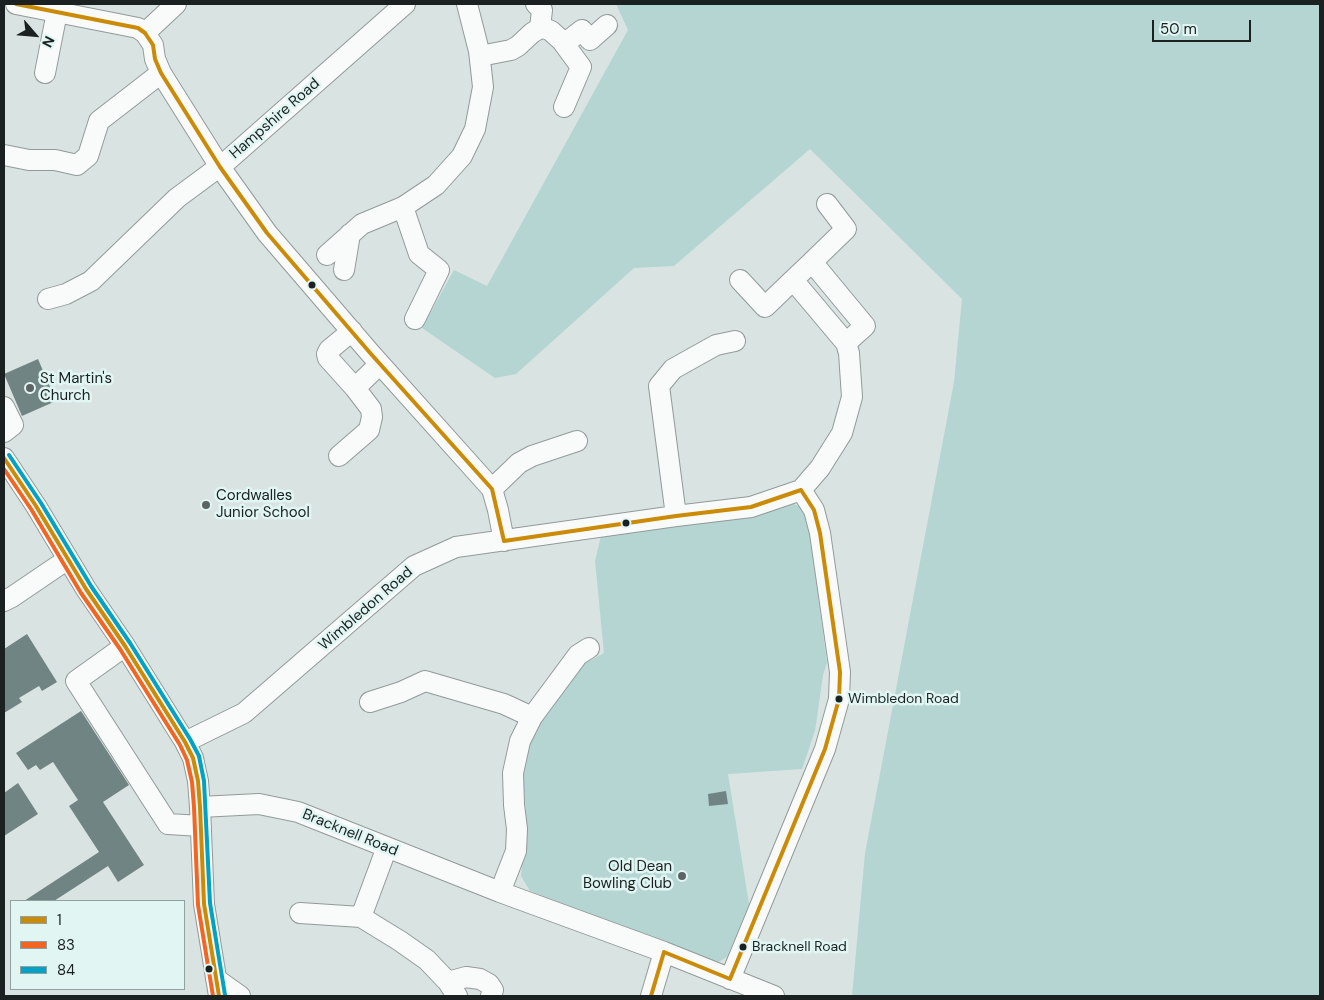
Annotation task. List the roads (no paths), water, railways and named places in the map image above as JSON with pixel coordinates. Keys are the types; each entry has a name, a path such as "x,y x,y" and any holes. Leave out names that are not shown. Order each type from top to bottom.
{"street":[{"path":"16,4 52,9 138,28 145,33 153,45 155,59 161,73 220,167 267,233 380,364 492,489 504,541"},
{"path":"145,33 176,4"},
{"name":"Hampshire Road","path":"48,299 66,294 91,281 177,198 220,167 405,4"},
{"path":"327,255 362,224 403,207 436,185 462,156 475,129 483,87 480,56 466,4"},
{"path":"532,4 542,10 540,28"},
{"path":"45,72 52,9"},
{"path":"565,46 582,30 590,40 607,25"},
{"path":"480,56 511,50 540,28 550,31 565,46 581,67 564,107"},
{"path":"4,155 29,160 55,160 77,165 88,156 100,121 161,73"},
{"path":"740,280 765,306 846,230 827,204"},
{"path":"403,207 419,254 439,270 415,318"},
{"path":"344,270 350,234"},
{"path":"812,262 865,326 846,343"},
{"path":"730,979 825,749 838,698 840,672 820,533 814,510 800,490 820,468 842,433 852,397 849,353 846,343 793,280"},
{"path":"339,456 369,430 372,417 371,409 355,388 333,365 327,354 329,350 352,330"},
{"path":"676,516 658,386 673,369 716,345 735,341"},
{"path":"355,388 380,364"},
{"path":"4,407 13,425 4,432"},
{"path":"492,489 519,463 532,456 577,441"},
{"path":"4,458 185,742 192,758 198,782 204,904 218,988 240,996"},
{"name":"Wimbledon Road","path":"185,742 244,714 414,566 456,547 751,507 800,490"},
{"path":"4,601 12,598 68,559"},
{"name":"Bracknell Road","path":"125,646 76,681 168,824 259,804 298,812 500,892 664,952 774,996"},
{"path":"500,892 516,850 517,829 513,773 520,740 532,717 578,655 589,648"},
{"path":"370,702 401,692 425,681 504,704 532,717"},
{"path":"361,917 387,847"},
{"path":"300,913 361,917 427,960 453,989 466,977 480,979 489,984 493,990 490,996"},
{"path":"651,996 664,952"}],"place":[{"name":"St Martin's Church","path":"30,388"},
{"name":"Cordwalles Junior School","path":"206,505"},
{"name":"Wimbledon Road","path":"839,699"},
{"name":"Old Dean Bowling Club","path":"682,876"},
{"name":"Bracknell Road","path":"743,947"}]}
